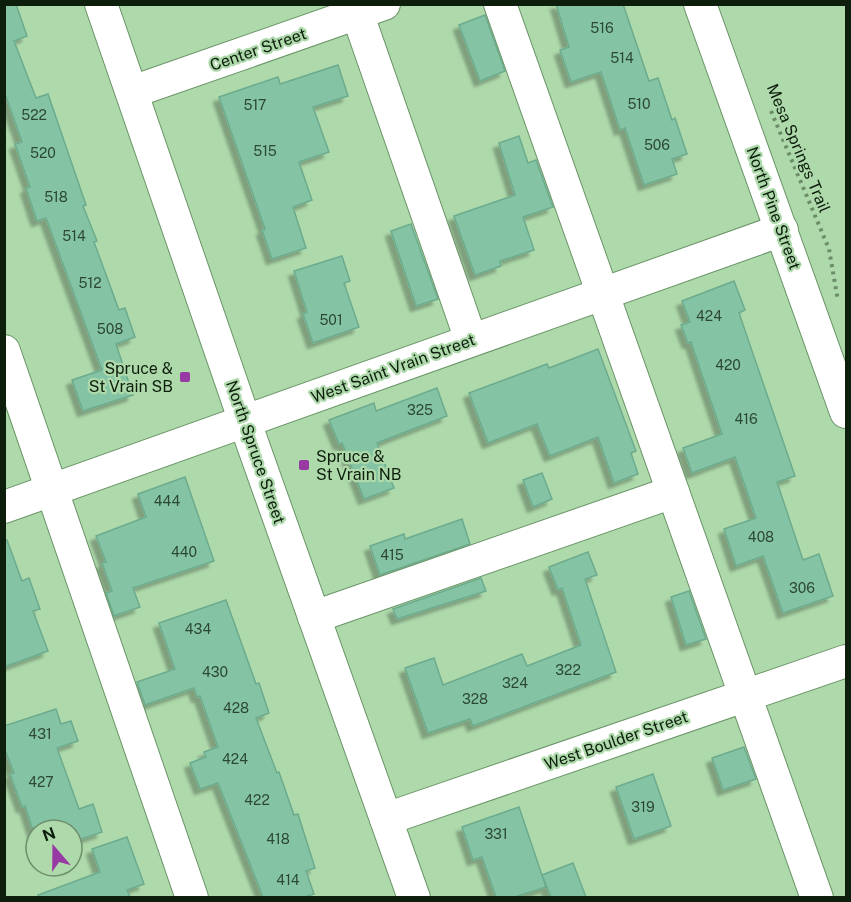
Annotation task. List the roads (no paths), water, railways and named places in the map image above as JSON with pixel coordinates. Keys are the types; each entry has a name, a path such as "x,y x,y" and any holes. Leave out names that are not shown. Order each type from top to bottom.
{"street":[{"name":"North Spruce Street","path":"101,4 244,421 414,897"},
{"path":"500,4 817,897"},
{"name":"North Pine Street","path":"700,4 846,412"},
{"name":"Center Street","path":"132,92 365,8"},
{"path":"365,8 471,340"},
{"name":"West Saint Vrain Street","path":"4,507 782,230"},
{"path":"4,351 192,897"},
{"path":"314,617 673,492"},
{"name":"West Boulder Street","path":"386,819 846,661"}],"place":[{"name":"Spruce & St Vrain SB","path":"185,377"},
{"name":"Spruce & St Vrain NB","path":"304,465"}]}
